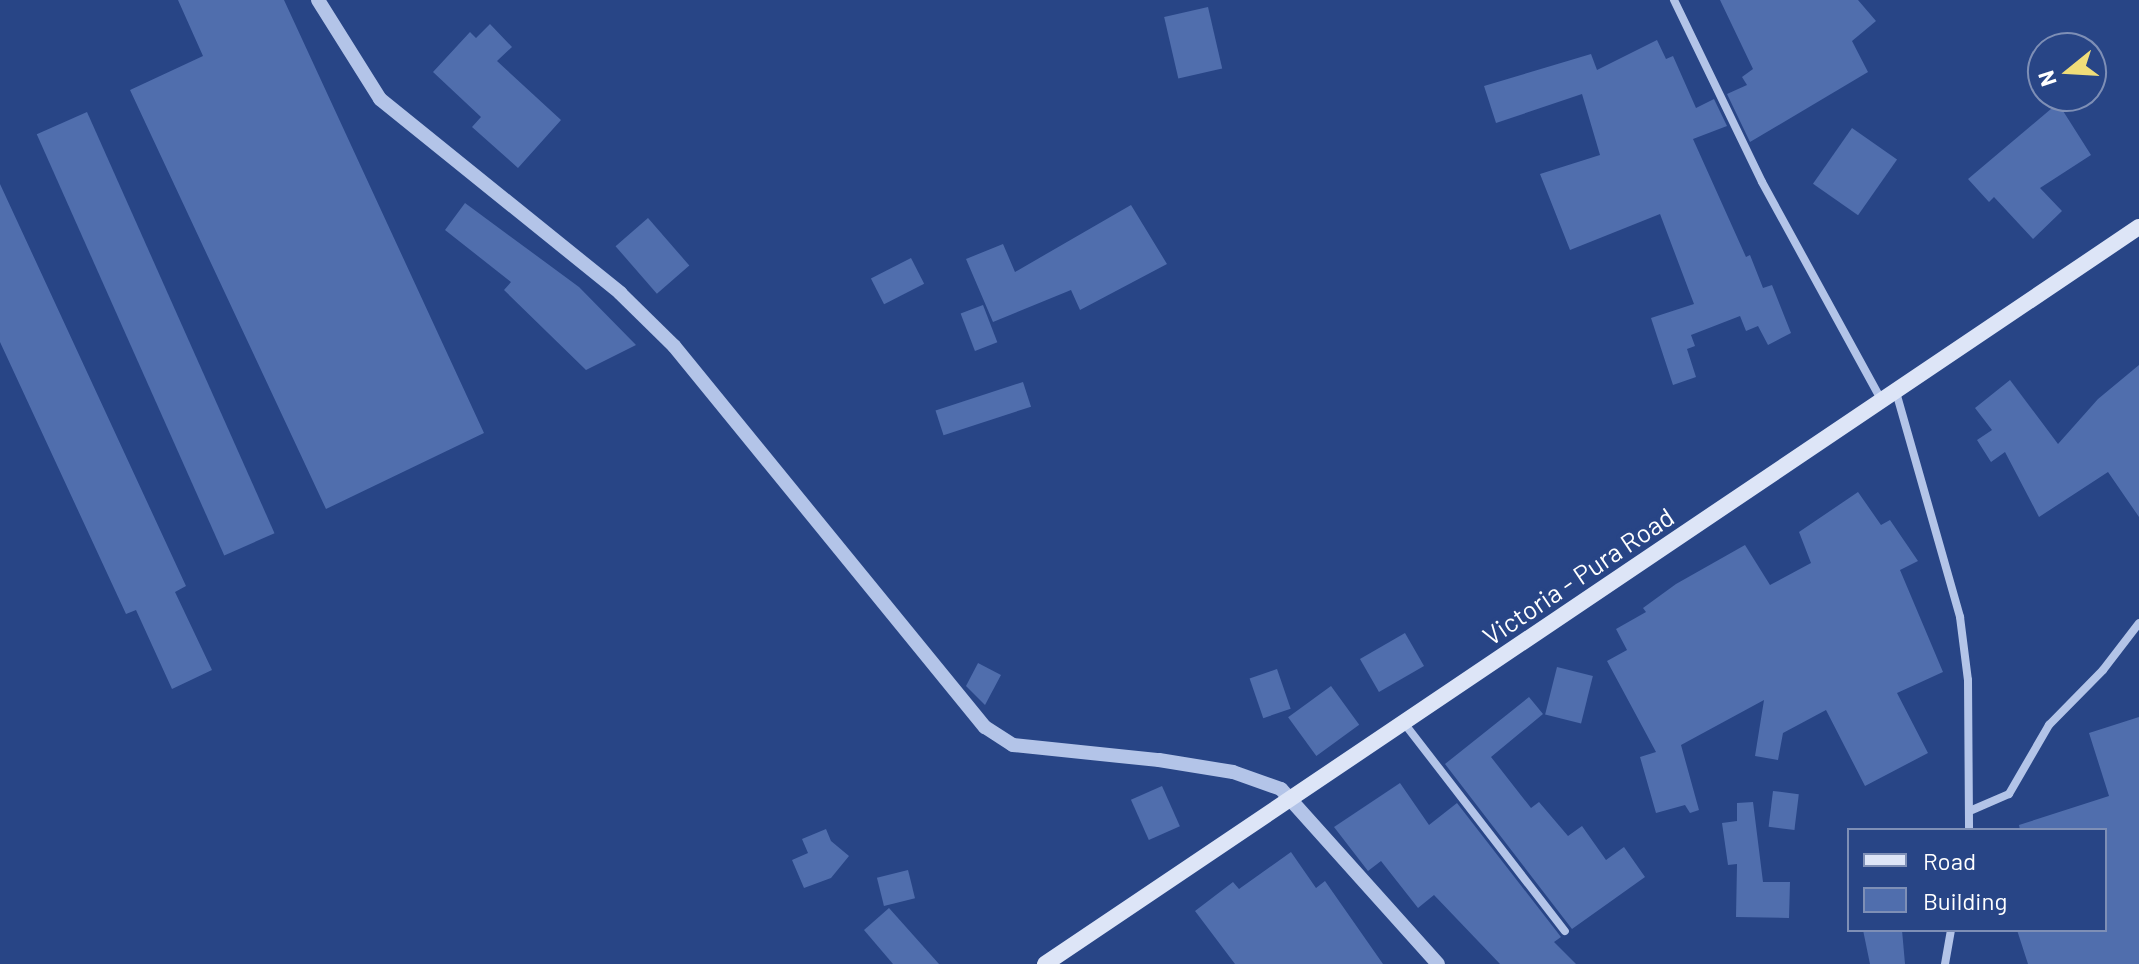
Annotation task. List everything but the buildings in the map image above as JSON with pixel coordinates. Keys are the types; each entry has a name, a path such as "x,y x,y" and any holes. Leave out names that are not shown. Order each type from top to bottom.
{"main road":[{"name":"Victoria - Pura Road","path":"1045,964 2139,227"}],"street":[{"path":"318,0 380,99 620,293 674,346 985,727 1013,745 1233,772 1263,781 1293,799 1438,964"},
{"path":"1674,0 1756,170 1889,397 1960,617 1968,680 1972,810 1969,828"},
{"path":"1972,810 2009,794 2049,725 2103,670 2139,623"},
{"path":"1404,723 1565,931"},
{"path":"1945,964 1951,932"}]}
